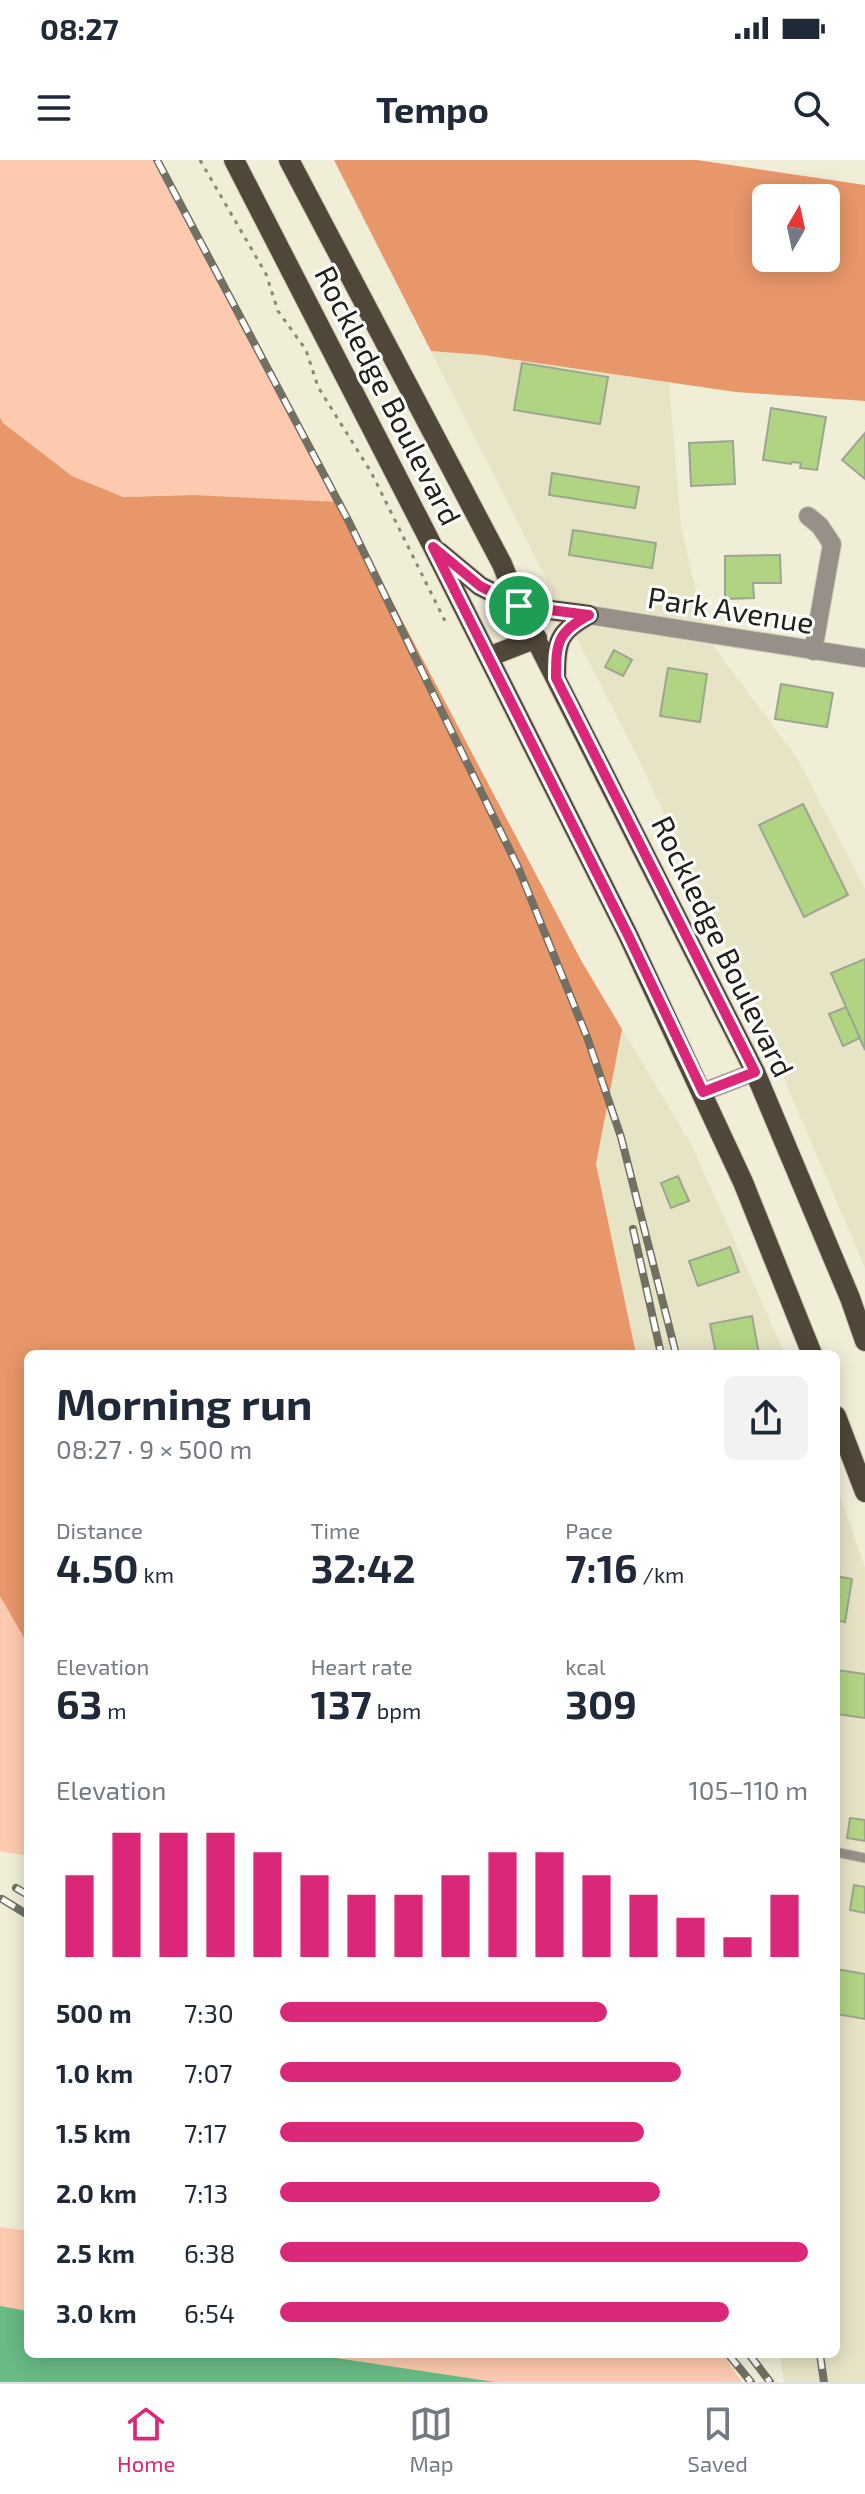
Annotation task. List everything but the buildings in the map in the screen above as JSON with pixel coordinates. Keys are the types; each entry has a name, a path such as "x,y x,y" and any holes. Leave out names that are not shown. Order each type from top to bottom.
{"main road":[{"name":"Rockledge Boulevard","path":"234,160 628,935 743,1182 810,1350"},
{"name":"Rockledge Boulevard","path":"289,160 502,564 519,606 755,1072 865,1341"},
{"path":"433,547 480,586 519,606 589,615"},
{"path":"556,678 556,655 562,635 589,615"},
{"path":"488,657 537,638"},
{"path":"840,1426 865,1492"}],"street":[{"path":"808,516 820,526 832,544 813,651"},
{"name":"Park Avenue","path":"589,615 865,658"},
{"path":"703,1092 755,1072"}],"lane":[{"path":"840,1853 865,1858"}],"path":[{"path":"200,160 260,263 278,311 306,350 318,387 371,472 446,623"}],"shaded area":[{"path":"0,160 156,160 340,502 194,495 123,497 72,476 3,423 0,417"},
{"path":"334,160 697,160 865,185 865,401 736,392 483,355 431,351"},
{"path":"431,351 483,355 669,382 681,526 703,622 600,606 594,601 588,604 557,600"},
{"path":"0,417 3,423 72,476 123,497 194,495 340,502 582,962 622,1029 596,1164 635,1350 24,1350 24,1638 0,1596"},
{"path":"590,626 712,645 797,758 865,889 865,1268 747,992 638,758 575,635"},
{"path":"622,1029 692,1146 783,1350 635,1350 596,1164"},
{"path":"840,1496 865,1568 865,2382 784,2382 781,2358 840,2358"},
{"path":"0,1596 24,1638 24,1855 0,1851"},
{"path":"0,2227 24,2230 24,2310 0,2306"},
{"path":"0,2306 24,2310 24,2358 336,2358 495,2382 0,2382"},
{"path":"336,2358 726,2358 742,2382 495,2382"}],"railway":[{"path":"157,160 348,520 518,867 587,1037 621,1137 675,1350"},
{"path":"633,1229 660,1350"},
{"path":"16,1888 24,1893"},
{"path":"2,1899 24,1913"},
{"path":"731,2358 751,2382"},
{"path":"752,2358 770,2382"},
{"path":"821,2358 824,2382"}],"route":[{"path":"433,547 480,586 519,606 589,615 567,628 562,635 556,655 556,678 755,1072 703,1092 628,935 433,547"}]}
